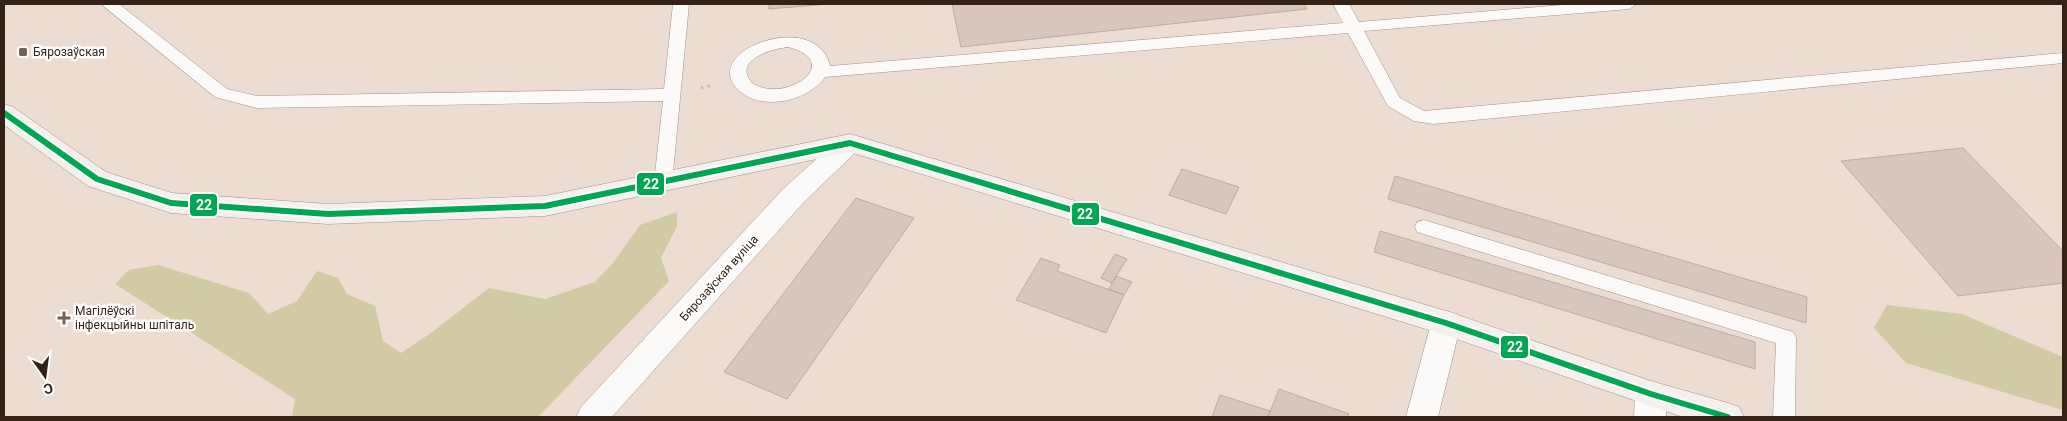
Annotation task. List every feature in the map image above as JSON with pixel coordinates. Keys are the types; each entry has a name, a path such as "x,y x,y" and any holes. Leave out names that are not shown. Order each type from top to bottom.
{"street":[{"path":"4,113 97,180 171,203 328,214 545,206 850,143 1446,323 1651,406 1728,417"},
{"name":"Бярозаўская вуліца","path":"592,417 793,196 850,143"},
{"path":"1422,417 1446,323"}],"lane":[{"path":"109,4 221,93 258,102 671,95"},
{"path":"663,183 682,4"},
{"path":"1340,4 1394,102 1420,117 1434,118 2063,58"},
{"path":"821,72 1629,4"},
{"path":"774,43 801,43 812,48 819,55 822,63 821,72 815,81 806,88 780,96 754,93 744,87 739,79 738,71 749,53 774,43"},
{"path":"1424,227 1786,338 1784,417"}],"path":[{"path":"671,95 739,79"}],"shaded area":[{"path":"677,212 677,226 661,258 669,281 538,417 292,417 295,399 115,284 129,270 158,265 249,293 268,314 297,301 317,271 338,278 347,294 375,306 383,341 401,353 431,333 489,288 545,299 595,282 613,263 640,225"},
{"path":"1887,305 1962,314 2063,357 2063,410 1906,363 1874,328"}],"building":[{"path":"769,4 828,4 769,9"},
{"path":"952,4 1304,4 1307,9 961,47"},
{"path":"1963,148 2063,251 2063,283 1958,296 1841,161"},
{"path":"1182,169 1239,187 1226,214 1169,195"},
{"path":"1395,176 1807,297 1806,323 1388,199"},
{"path":"856,198 914,218 787,399 724,372"},
{"path":"1380,231 1755,342 1755,369 1374,252"},
{"path":"1115,254 1127,259 1112,283 1101,278"},
{"path":"1041,258 1060,265 1057,271 1124,295 1106,333 1016,300"},
{"path":"1116,276 1132,282 1124,295 1109,289"},
{"path":"1279,389 1349,414 1348,417 1268,417"},
{"path":"1220,395 1270,411 1268,417 1212,417"}],"transit line":[{"name":"22","path":"4,113 97,179 171,203 328,214 545,206 850,143 1446,323 1651,394 1728,417"}],"place":[{"name":"Бярозаўская","path":"23,52"},
{"name":"Магілёўскі інфекцыйны шпіталь","path":"64,318"}]}
